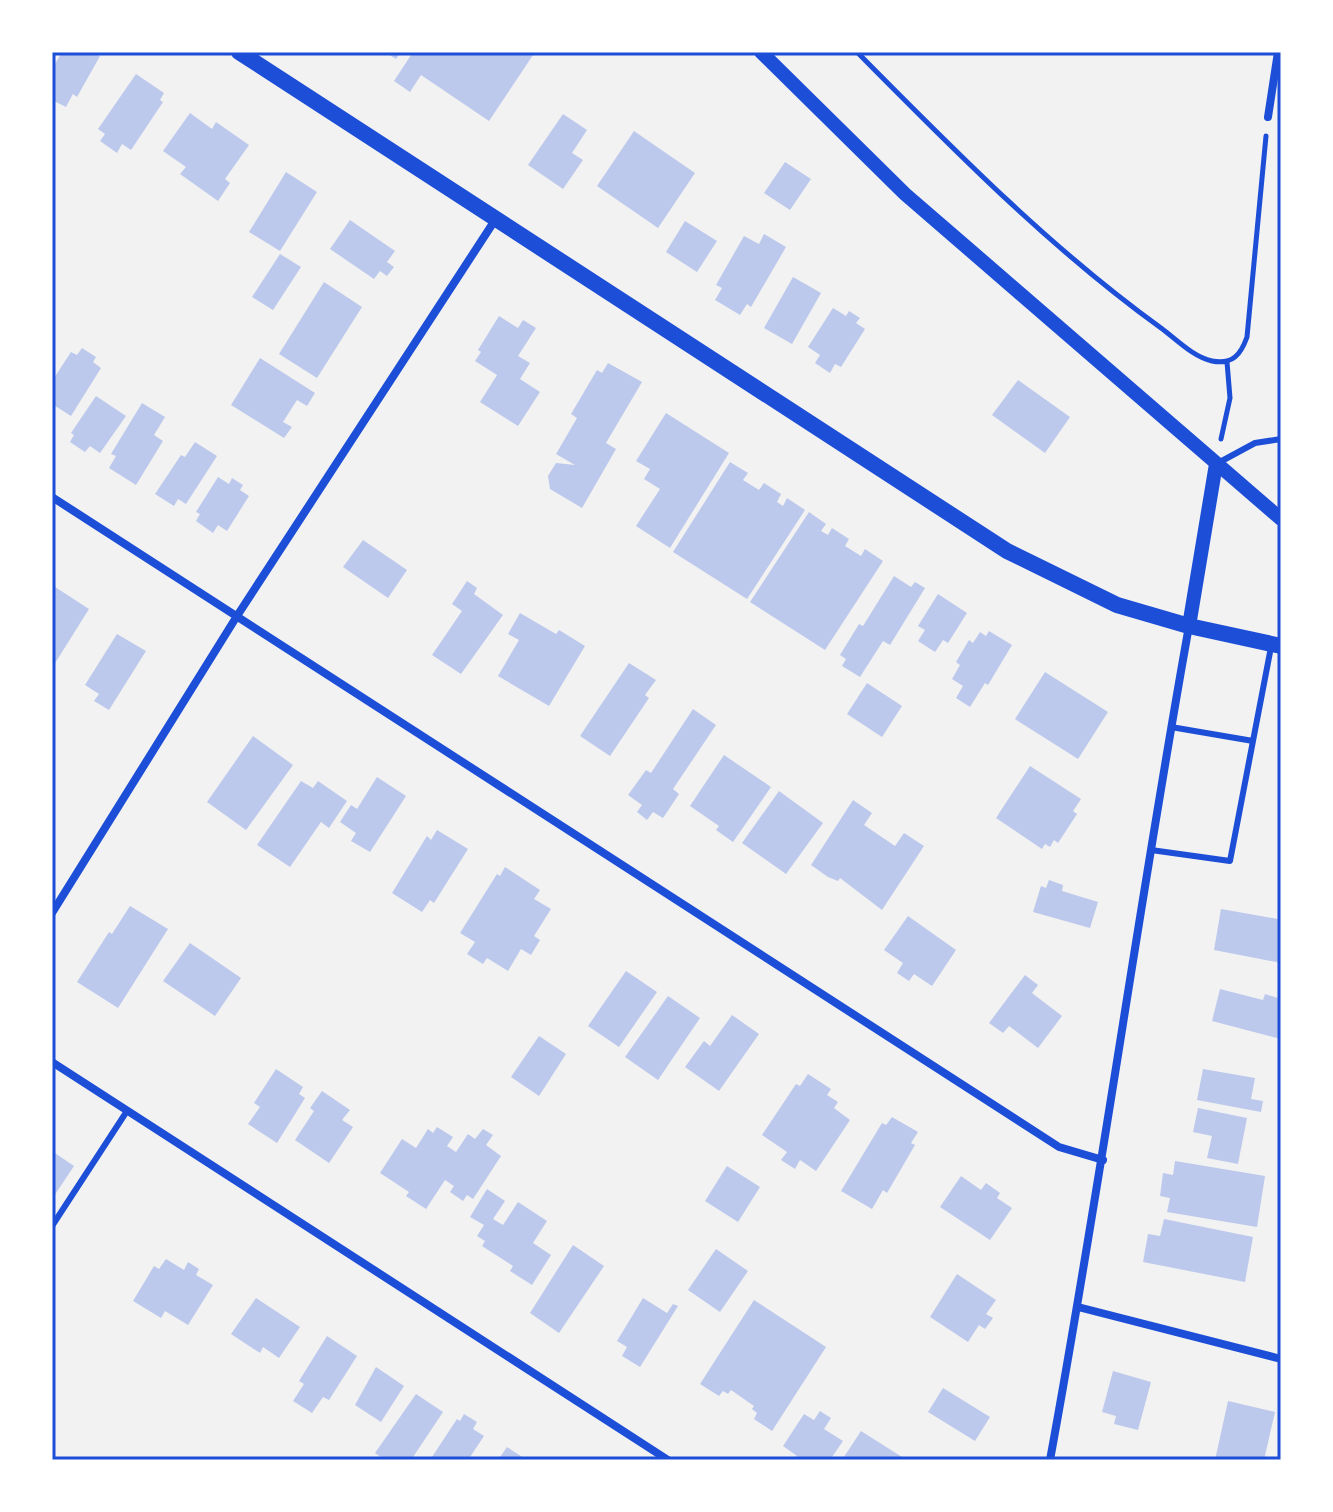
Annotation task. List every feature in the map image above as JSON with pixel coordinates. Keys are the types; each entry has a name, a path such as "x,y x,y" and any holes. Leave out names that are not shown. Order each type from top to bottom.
{"main road":[{"path":"239,52 1007,551 1117,605 1189,626 1276,645"}],"street":[{"path":"761,52 905,194 1281,519"},
{"path":"1268,117 1278,52"},
{"path":"52,913 237,616 497,217"},
{"path":"1050,1460 1103,1160 1216,464"},
{"path":"52,497 1059,1147 1103,1160"},
{"path":"52,1062 668,1460"},
{"path":"1078,1307 1281,1359"}],"lane":[{"path":"1216,464 1255,443 1281,439"},
{"path":"1151,850 1230,861 1253,741 1276,645"},
{"path":"1171,727 1253,741"},
{"path":"52,1226 127,1111"}],"path":[{"path":"857,52 1007,200 1081,264 1140,313 1202,358 1227,362 1241,354 1247,337 1268,117"},
{"path":"1216,464 1230,398 1227,362"}],"building":[{"path":"62,52 93,52 100,56 77,97 73,94 66,107 52,100 52,69"},
{"path":"385,52 401,52 396,59"},
{"path":"413,52 535,52 489,121 421,75 410,92 394,81"},
{"path":"136,74 164,93 160,100 163,102 131,150 122,144 117,153 100,141 105,134 98,129"},
{"path":"190,113 212,129 216,122 249,145 225,179 230,183 218,201 180,174 186,167 163,151"},
{"path":"563,114 587,130 572,153 583,160 563,189 528,165"},
{"path":"634,131 695,173 658,228 597,186"},
{"path":"785,162 811,179 790,210 764,193"},
{"path":"286,172 317,192 280,251 249,232"},
{"path":"350,220 395,251 387,262 394,267 387,276 380,271 374,279 330,249"},
{"path":"685,221 717,241 697,272 666,252"},
{"path":"764,234 786,247 751,307 747,304 740,315 715,300 722,288 716,285 744,236 759,244"},
{"path":"280,254 301,267 273,310 252,297"},
{"path":"793,277 821,293 792,344 764,328"},
{"path":"324,282 362,307 317,378 279,354"},
{"path":"833,308 846,316 849,311 860,318 856,323 865,329 841,367 835,364 830,373 815,363 820,355 808,347"},
{"path":"499,316 518,328 523,320 536,328 518,356 530,363 520,379 540,392 518,426 480,402 497,375 475,361 481,352 478,350"},
{"path":"82,348 96,357 93,362 101,368 71,416 52,404 52,381 71,352 77,355"},
{"path":"260,358 315,393 307,406 297,400 283,422 292,427 284,438 231,405"},
{"path":"608,363 642,382 606,443 616,449 582,508 550,489 548,476 556,463 575,465 556,454 577,418 571,414 597,370 602,373"},
{"path":"1018,380 1070,417 1045,453 992,415"},
{"path":"96,396 126,416 100,453 90,446 85,452 70,442 74,435 71,433"},
{"path":"142,403 165,417 154,435 163,441 136,485 109,468 116,456 111,454"},
{"path":"666,413 729,453 670,548 636,526 660,489 644,479 650,469 636,461"},
{"path":"195,442 217,456 186,504 178,499 174,506 155,494 181,455 185,457"},
{"path":"730,462 748,473 743,480 759,490 764,483 781,494 777,502 783,506 787,498 805,510 747,599 673,552"},
{"path":"218,477 229,484 232,478 243,485 240,490 249,496 227,531 218,525 213,533 196,521 200,514 196,512"},
{"path":"809,512 826,524 821,531 828,535 832,528 849,539 845,546 861,556 865,549 883,561 825,650 750,602"},
{"path":"363,540 407,570 388,598 343,567"},
{"path":"894,576 911,587 915,582 925,588 890,645 883,641 860,677 842,666 846,659 840,655 859,624 863,626"},
{"path":"467,581 477,588 474,594 503,615 461,674 432,655 462,611 452,604"},
{"path":"52,585 89,609 52,668"},
{"path":"938,594 967,613 948,643 943,640 935,652 918,641 925,630 918,626"},
{"path":"520,613 556,634 559,630 585,646 549,706 498,676 519,640 508,634"},
{"path":"989,631 1012,645 988,685 985,683 970,707 956,698 963,686 952,679 960,665 956,662 969,640 973,643 980,632 986,636"},
{"path":"117,634 146,651 109,710 94,701 99,694 85,685"},
{"path":"629,663 656,680 645,695 649,698 610,756 580,736"},
{"path":"1045,672 1108,712 1078,759 1015,719"},
{"path":"867,683 902,706 882,737 847,714"},
{"path":"693,709 716,725 673,789 679,794 663,818 653,812 647,820 637,812 642,805 628,795 646,770 651,773"},
{"path":"253,736 293,765 246,830 207,802"},
{"path":"724,755 771,787 733,842 716,830 719,826 690,806"},
{"path":"1030,766 1081,799 1073,811 1077,814 1058,843 1054,840 1050,847 1045,844 1042,849 996,818"},
{"path":"377,777 406,796 370,852 351,841 356,833 340,822 351,805 357,809"},
{"path":"301,781 313,788 318,781 347,801 329,828 321,822 290,867 257,845"},
{"path":"779,791 823,823 786,874 742,843"},
{"path":"853,800 872,813 864,825 895,846 904,833 924,846 882,910 840,878 838,881 828,877 811,865"},
{"path":"437,830 468,849 434,903 430,900 422,912 392,893 427,836 431,840"},
{"path":"505,867 540,890 534,899 551,909 534,936 540,940 531,955 521,949 508,971 487,958 483,964 467,954 475,942 460,933 497,874 500,876"},
{"path":"1049,880 1063,885 1062,891 1098,902 1090,928 1033,912 1041,886 1046,888"},
{"path":"130,906 168,929 118,1008 77,982"},
{"path":"1221,909 1278,919 1281,910 1281,963 1214,950"},
{"path":"908,916 956,950 932,986 914,974 909,981 897,973 903,963 884,950"},
{"path":"190,943 241,978 215,1016 163,981"},
{"path":"626,971 657,992 619,1047 588,1026"},
{"path":"1025,975 1038,985 1032,993 1062,1016 1038,1048 1009,1026 1003,1033 989,1023"},
{"path":"1220,989 1263,1000 1265,994 1281,999 1281,1039 1212,1021"},
{"path":"668,996 700,1018 658,1080 625,1057"},
{"path":"732,1015 759,1034 719,1091 685,1067 704,1041 710,1046"},
{"path":"539,1036 566,1054 539,1096 511,1077"},
{"path":"276,1069 303,1087 299,1094 305,1098 277,1143 248,1124 260,1107 254,1103"},
{"path":"1203,1069 1255,1078 1251,1099 1263,1101 1261,1112 1197,1100"},
{"path":"808,1074 831,1089 827,1095 838,1102 834,1108 850,1120 816,1171 800,1160 795,1169 781,1160 787,1152 762,1135 796,1084 800,1086"},
{"path":"322,1091 350,1110 342,1120 353,1127 329,1163 295,1140 314,1111 310,1108"},
{"path":"1198,1108 1247,1118 1238,1164 1207,1158 1212,1136 1193,1132"},
{"path":"892,1117 918,1132 911,1143 915,1145 887,1193 883,1190 872,1209 841,1191 882,1123 886,1125"},
{"path":"437,1127 453,1137 447,1146 456,1152 468,1134 475,1139 483,1129 493,1135 486,1145 501,1156 473,1199 467,1195 463,1201 450,1192 454,1186 445,1180 426,1209 406,1196 409,1192 380,1173 402,1139 416,1148 428,1129 433,1133"},
{"path":"52,1151 74,1166 52,1199"},
{"path":"1175,1161 1265,1176 1257,1227 1167,1212 1170,1198 1160,1196 1163,1173 1173,1175"},
{"path":"727,1166 760,1187 738,1222 705,1201"},
{"path":"961,1176 981,1190 986,1183 1000,1193 997,1198 1012,1208 990,1240 940,1207"},
{"path":"487,1189 505,1201 493,1219 503,1225 518,1202 547,1221 533,1243 551,1255 532,1285 510,1271 513,1266 482,1246 485,1241 477,1236 484,1225 470,1217"},
{"path":"1164,1219 1253,1237 1245,1282 1143,1262 1148,1234 1160,1236"},
{"path":"573,1245 604,1266 559,1333 530,1313"},
{"path":"716,1249 748,1271 720,1312 688,1290"},
{"path":"166,1259 184,1270 188,1262 199,1269 196,1275 213,1285 188,1325 165,1311 161,1318 133,1301 154,1266 159,1269"},
{"path":"957,1274 996,1300 986,1314 993,1318 985,1329 979,1325 968,1342 930,1317"},
{"path":"256,1298 300,1327 279,1358 263,1347 260,1353 231,1334"},
{"path":"643,1298 667,1313 673,1304 678,1306 640,1367 622,1356 627,1347 617,1341"},
{"path":"754,1300 826,1347 772,1431 754,1419 757,1413 752,1409 754,1406 731,1390 728,1394 723,1391 719,1396 700,1384"},
{"path":"327,1336 357,1356 329,1400 323,1397 312,1413 293,1401 304,1384 299,1381"},
{"path":"376,1367 404,1386 381,1422 355,1405"},
{"path":"1113,1371 1151,1382 1138,1430 1114,1424 1116,1416 1102,1412"},
{"path":"943,1388 990,1417 975,1441 928,1412"},
{"path":"416,1394 443,1412 411,1460 385,1460 375,1453"},
{"path":"1228,1401 1275,1412 1264,1460 1215,1460"},
{"path":"820,1411 831,1418 824,1429 843,1441 830,1460 794,1460 797,1456 783,1446 804,1414 814,1420"},
{"path":"464,1414 477,1422 473,1429 484,1436 468,1460 430,1460 457,1419 460,1421"},
{"path":"861,1431 902,1457 900,1460 842,1460"},
{"path":"507,1447 527,1460 498,1460"}]}
